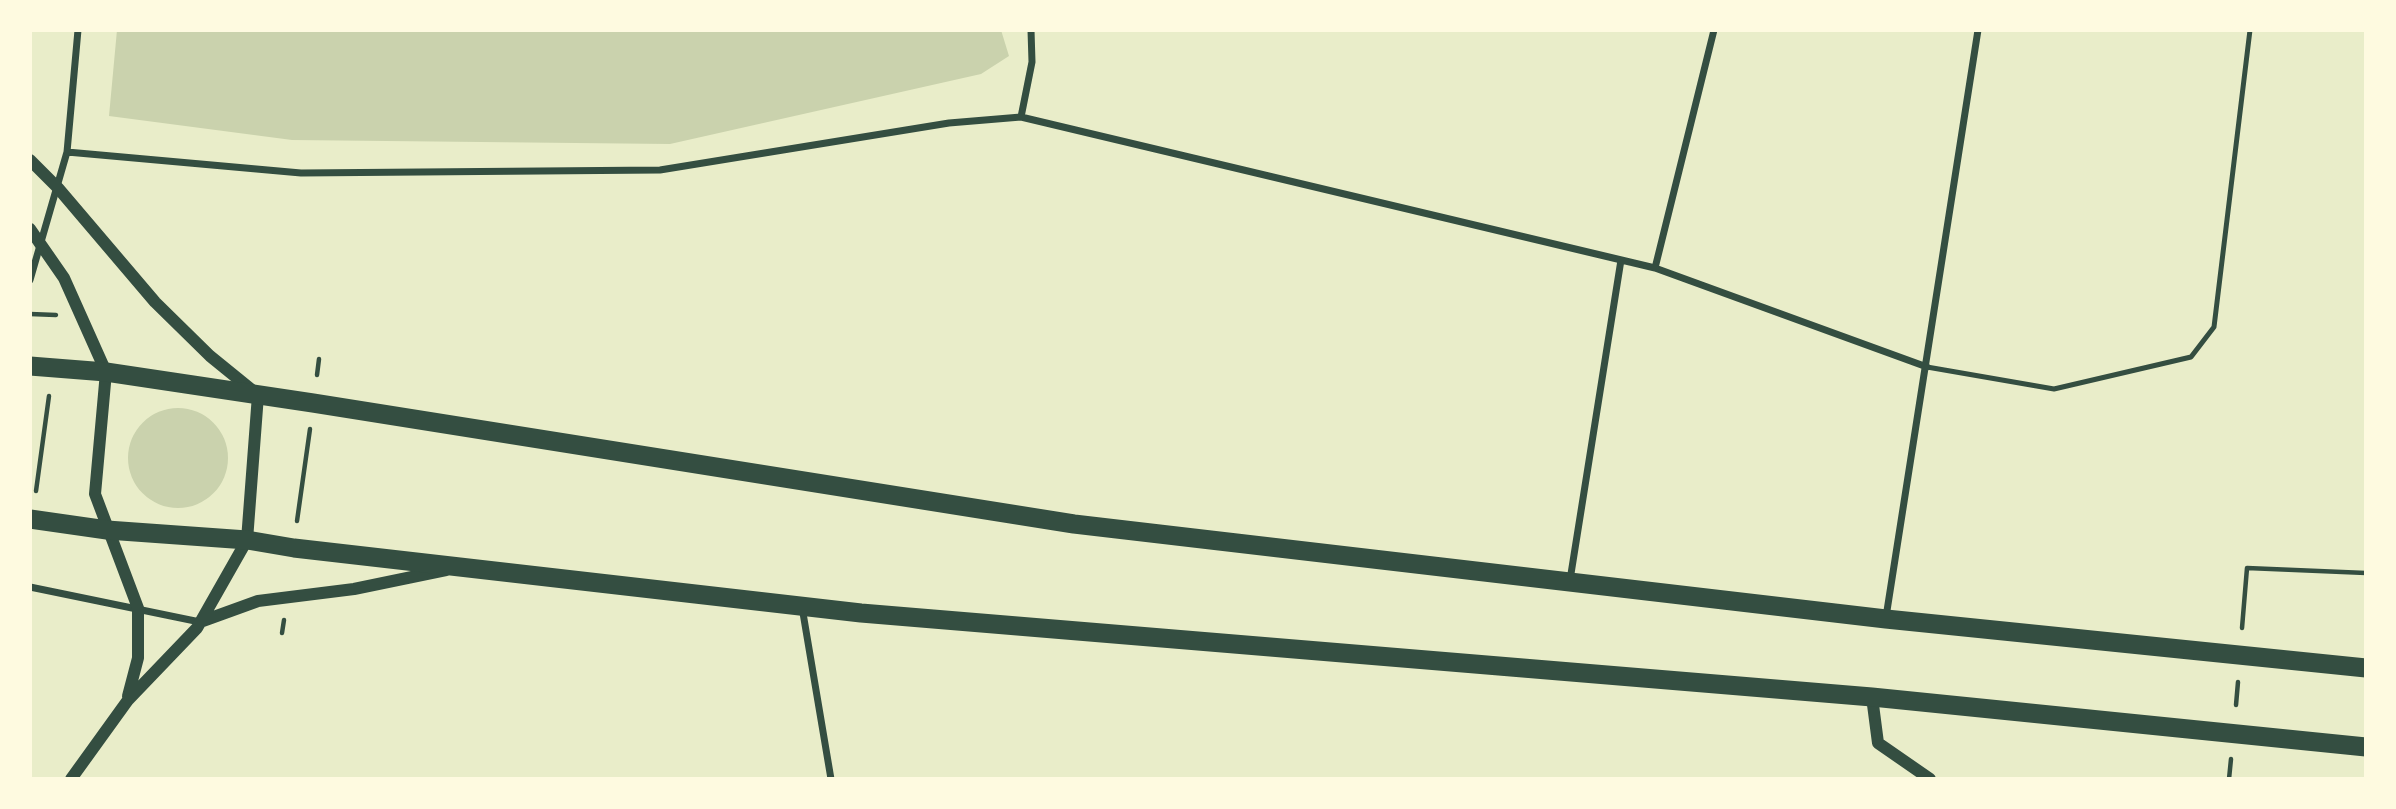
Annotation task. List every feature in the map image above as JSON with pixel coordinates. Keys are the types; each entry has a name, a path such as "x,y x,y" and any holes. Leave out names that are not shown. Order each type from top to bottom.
{"highway":[{"path":"30,366 106,372 313,403 1074,524 1569,584 2366,668"},
{"path":"31,519 107,530 247,540 294,548 802,606 1872,697 2366,747"}],"street":[{"path":"30,280 68,152 78,30"},
{"path":"1021,117 1032,62 1031,30"},
{"path":"1655,268 1714,30"},
{"path":"1886,619 1978,30"},
{"path":"68,152 301,173 660,170 949,123 1021,117 1655,268 1927,367"},
{"path":"30,160 58,188 155,302 210,356 258,395 247,540 200,622 128,699 71,779"},
{"path":"30,229 64,278 106,372 95,494 138,608 138,657 128,699"},
{"path":"1569,584 1621,260"},
{"path":"30,587 200,622 258,601 354,589 462,567"},
{"path":"802,606 831,779"},
{"path":"1872,697 1878,743 1930,779"}],"lane":[{"path":"1927,367 2054,389 2191,358 2214,327 2249,30"}],"path":[{"path":"30,314 61,316"},
{"path":"294,548 319,359"},
{"path":"31,519 53,368"},
{"path":"2248,568 2366,573"},
{"path":"282,633 287,597"}],"green space":[{"path":"117,30 1001,30 1009,56 981,74 670,144 292,140 109,116"},
{"path":"178,408 197,411 214,422 225,439 228,458 225,477 214,494 197,505 178,508 159,505 142,494 131,477 128,458 131,439 142,422 159,411"}]}
